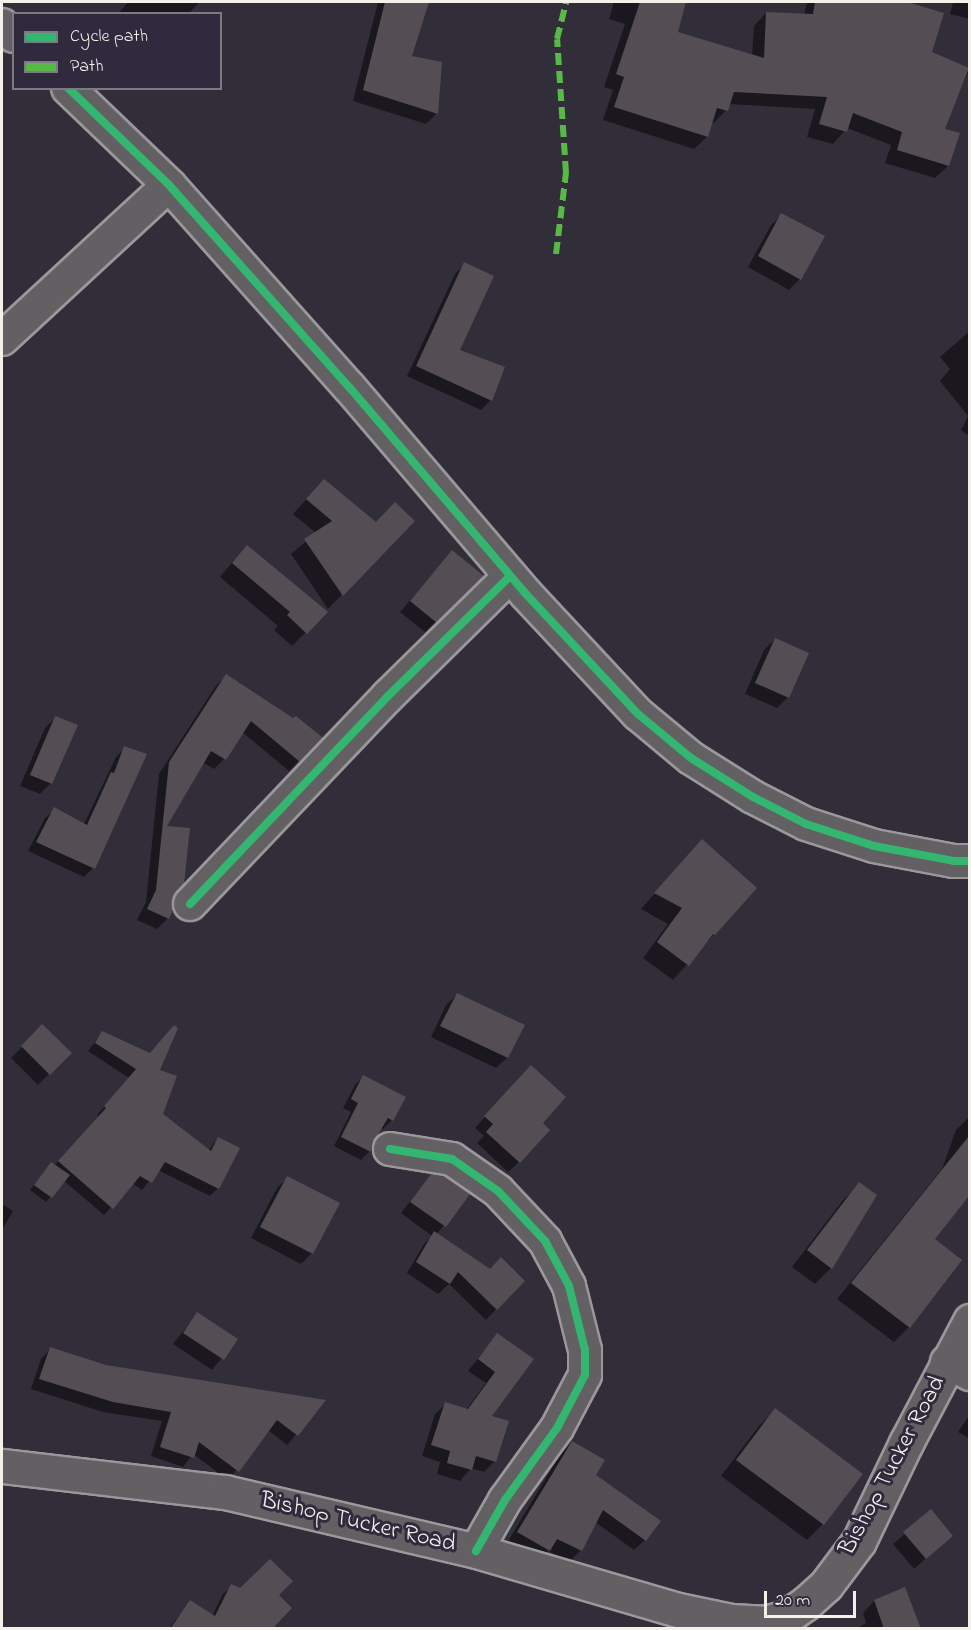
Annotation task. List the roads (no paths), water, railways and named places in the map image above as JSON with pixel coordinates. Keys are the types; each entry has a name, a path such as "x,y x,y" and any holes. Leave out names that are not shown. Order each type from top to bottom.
{"main road":[{"name":"Bishop Tucker Road","path":"2,1466 225,1492 476,1551 678,1610 763,1626 786,1617 806,1603 825,1585 859,1541 958,1368 969,1321"}],"street":[{"path":"70,90 169,185 350,388 510,576 638,714 700,764 753,797 807,824 874,846 954,861 969,861"},
{"path":"2,339 169,185"},
{"path":"190,904 380,704 510,576"},
{"path":"390,1149 452,1159 498,1191 544,1241 569,1286 585,1350 585,1375 581,1384 557,1428 505,1500 476,1551"}]}
